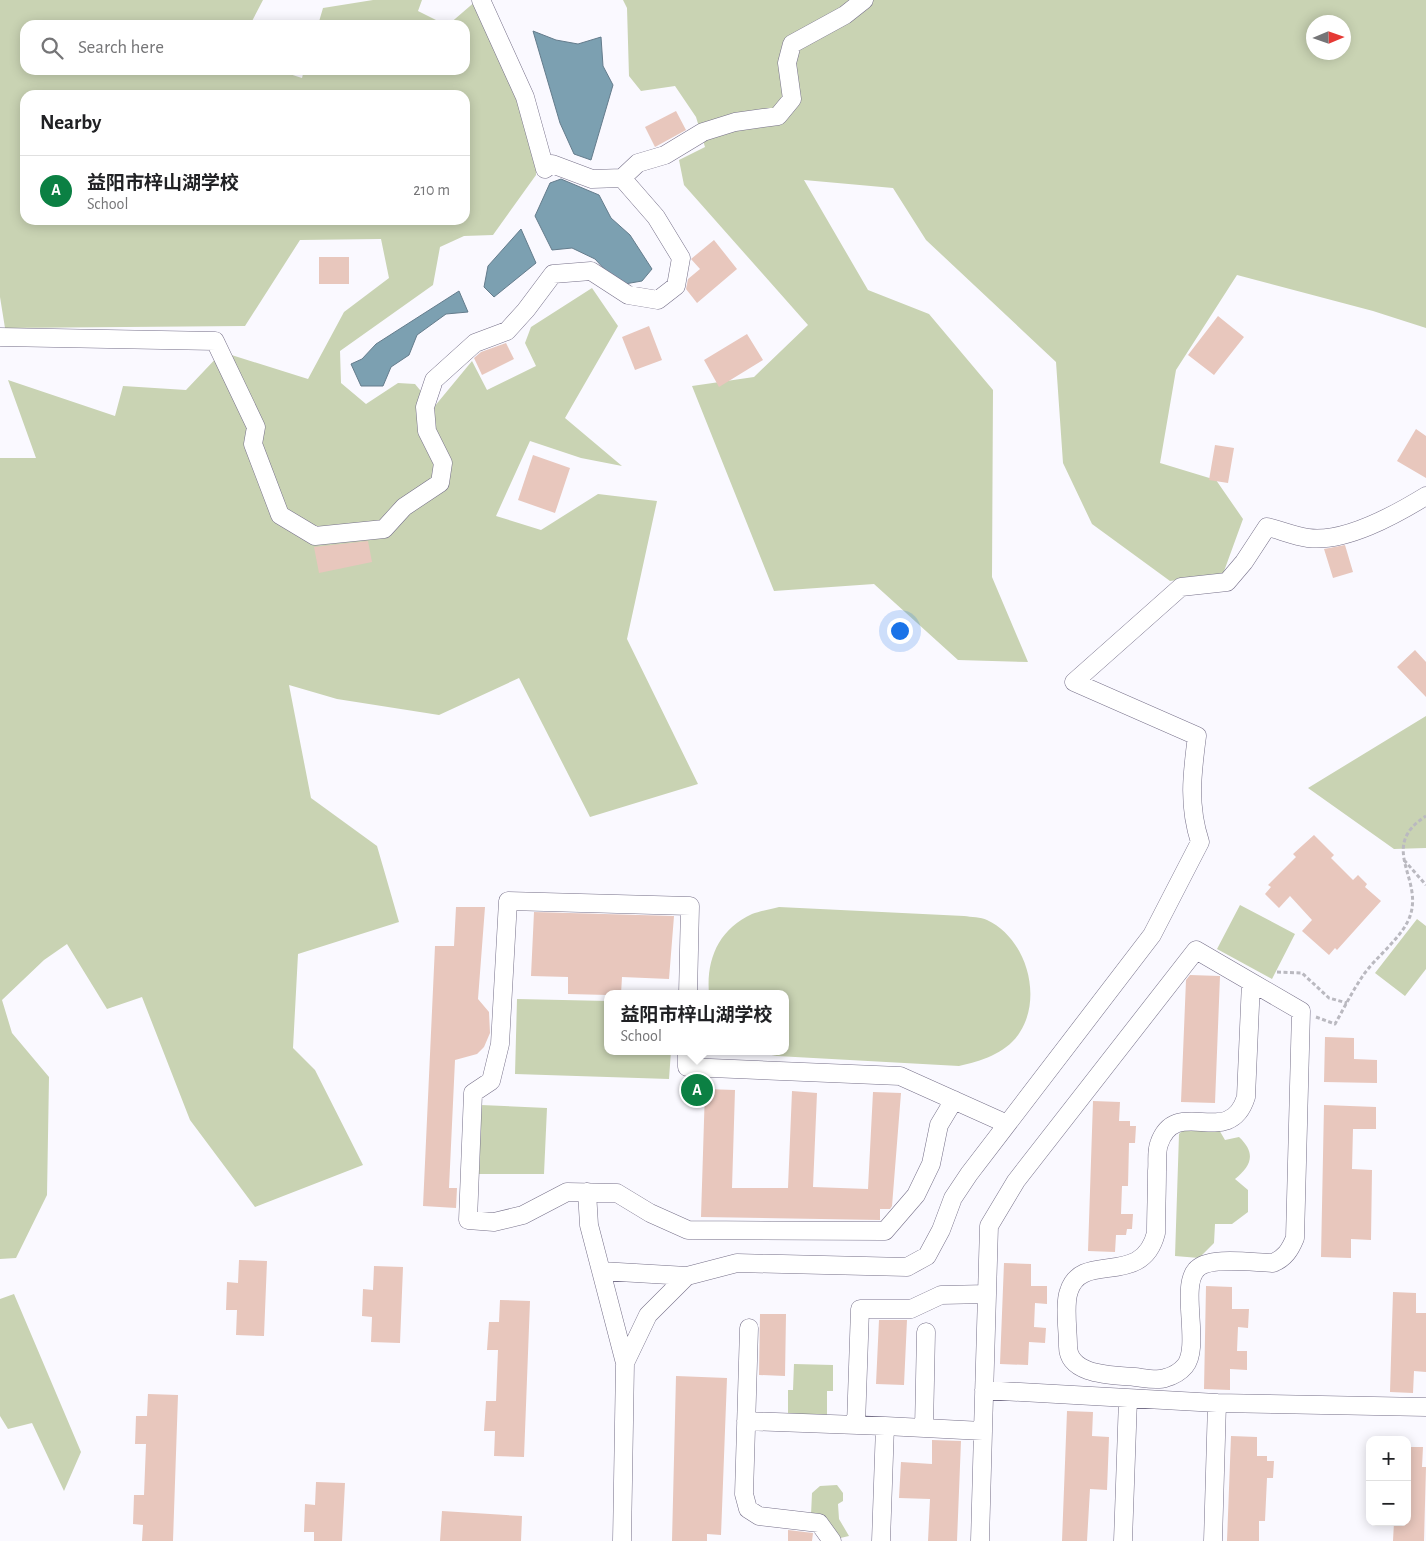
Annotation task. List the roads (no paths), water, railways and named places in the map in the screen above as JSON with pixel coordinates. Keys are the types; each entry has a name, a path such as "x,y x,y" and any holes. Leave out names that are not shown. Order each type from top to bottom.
{"street":[{"path":"481,0 525,97 545,169 552,164 592,179 622,178 638,163 665,154 703,132 735,122 778,116 792,99 787,63 792,44 845,16 864,0"},
{"path":"0,337 215,341 256,427 253,444 280,515 315,536 384,529 404,507 440,482 443,463 427,431 425,407 434,380 475,343 507,330 526,310 552,274 592,271 628,295 658,300 676,286 681,258 656,217 622,178"},
{"path":"601,1272 687,1276 737,1263 907,1267 927,1256 941,1230 953,1198 1007,1124 1152,935 1200,842 1193,820 1191,783 1197,736 1074,682 1181,587 1227,582 1244,562 1267,527 1309,538 1342,536 1396,514 1426,496"},
{"path":"688,990 690,906 508,901 500,1044 491,1081 473,1093 468,1220 494,1222 522,1215 567,1192 587,1192 617,1193 650,1213 688,1230 885,1230 916,1195 931,1164 938,1125 954,1100"},
{"path":"980,1541 989,1226 1022,1173 1196,950 1301,1011 1295,1238 1290,1250 1282,1259 1273,1263 1215,1261 1204,1263 1195,1270 1191,1281 1190,1352 1186,1365 1176,1374 1164,1379 1103,1374 1081,1368 1073,1361 1068,1351 1068,1292 1074,1282 1085,1273 1096,1269 1130,1266 1144,1257 1153,1245 1156,1233 1158,1146 1164,1132 1173,1124 1184,1121 1223,1123 1233,1119 1243,1108 1246,1097 1251,982"},
{"path":"687,1055 687,1067 900,1076 1007,1124"},
{"path":"587,1192 589,1225 625,1363 622,1541"},
{"path":"625,1363 648,1315 687,1276"},
{"path":"856,1425 860,1309 911,1309 941,1296 987,1294"},
{"path":"749,1328 744,1494 748,1509 759,1516 819,1523 832,1541"},
{"path":"924,1428 926,1332"},
{"path":"984,1390 1217,1403 1426,1407"},
{"path":"1123,1541 1128,1399"},
{"path":"1213,1541 1217,1403"},
{"path":"746,1421 983,1431"},
{"path":"882,1541 885,1426"}],"water":[{"path":"533,31 556,40 578,44 601,37 603,66 613,85 591,160 574,154 560,123"},
{"path":"561,179 599,195 611,218 630,235 652,269 642,281 619,285 595,259 572,248 552,250 535,216 550,183"},
{"path":"521,229 536,263 494,297 484,287 488,266"},
{"path":"459,291 468,312 446,314 417,335 409,355 391,367 383,386 361,386 351,364 362,359 376,344"}],"place":[{"name":"益阳市梓山湖学校","path":"697,1090"}]}
